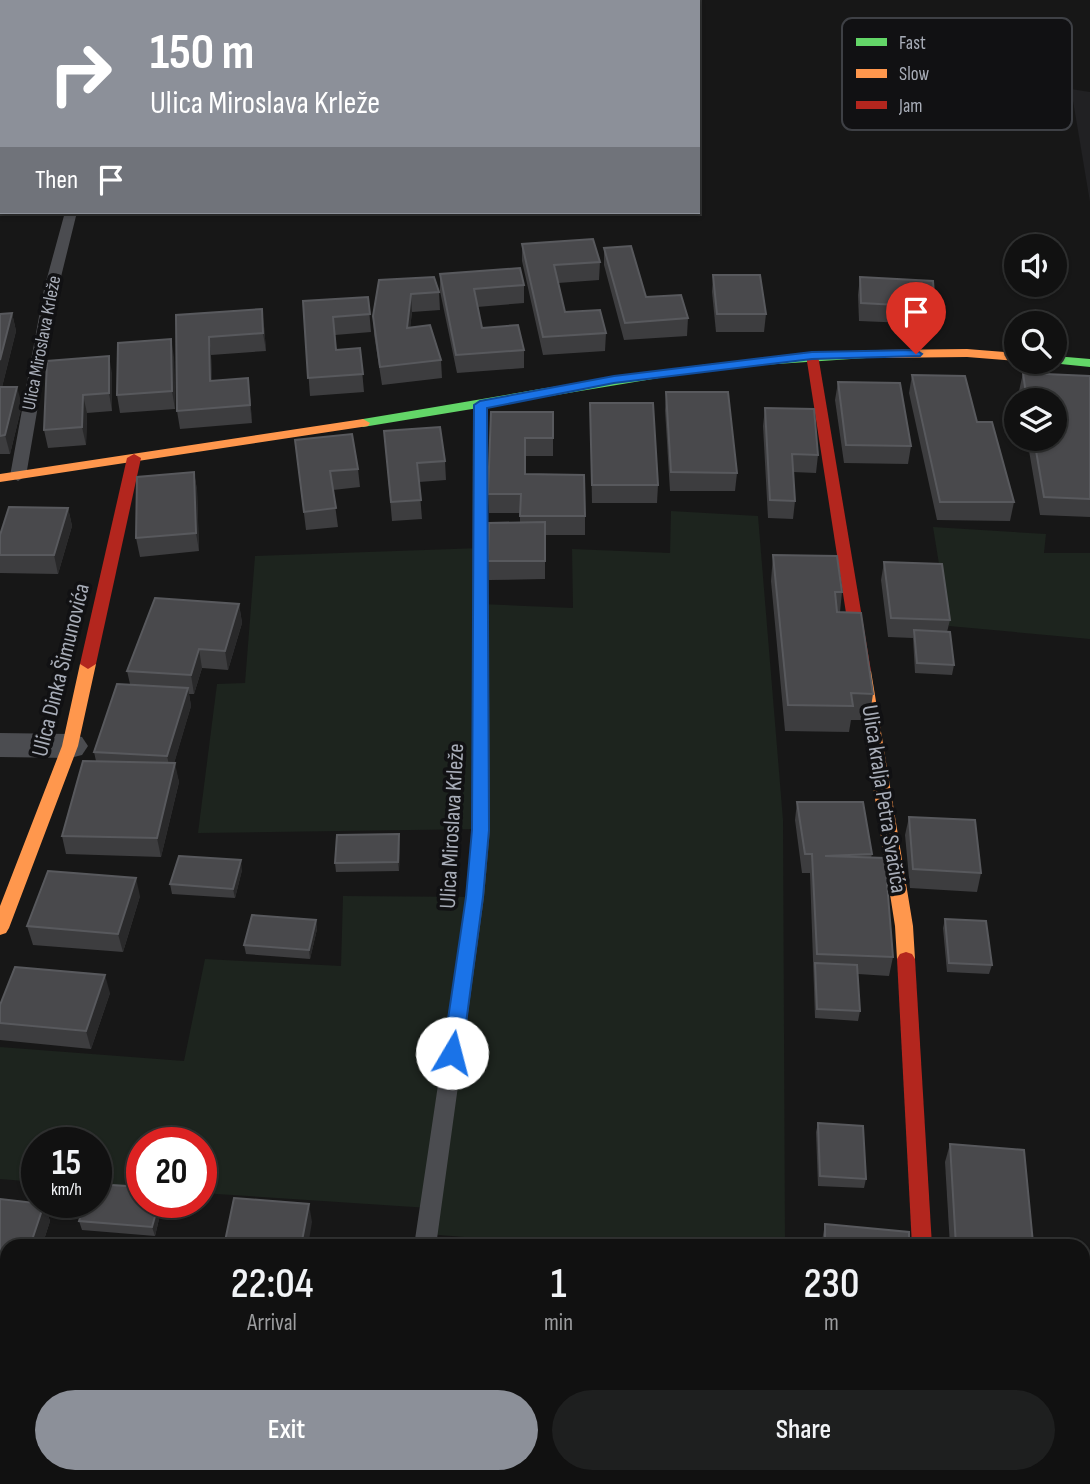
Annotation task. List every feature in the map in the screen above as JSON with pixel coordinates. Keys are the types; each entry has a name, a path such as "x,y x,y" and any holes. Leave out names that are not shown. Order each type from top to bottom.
{"street":[{"path":"0,478 480,405 614,380 812,355 967,352 1004,356"},
{"name":"Ulica kralja Petra Svačića","path":"812,355 904,926 922,1239"},
{"path":"1067,361 1090,363"},
{"name":"Ulica Dinka Šimunovića","path":"0,928 70,746 134,458"},
{"path":"0,745 70,746"}],"lane":[{"name":"Ulica Miroslava Krleže","path":"18,476 51,289 70,214"},
{"name":"Ulica Miroslava Krleže","path":"426,1239 475,897 481,830 480,405"}],"shaded area":[{"path":"1072,89 1090,92 1090,202 1072,95"},
{"path":"671,511 758,516 783,820 785,1239 489,1239 427,1234 429,1208 217,1194 217,1127 126,1127 126,1188 112,1187 112,1127 21,1127 21,1181 0,1179 0,1047 184,1061 205,959 341,966 343,896 475,897 480,829 198,833 217,684 245,683 255,556 481,548 481,604 573,608 572,549 670,553"},
{"path":"933,527 1046,534 1044,553 1090,553 1090,639 949,626"}],"building":[{"path":"593,239 600,262 554,265 565,312 600,310 606,333 543,337 522,244"},
{"path":"631,246 646,297 681,295 688,318 625,323 604,248"},
{"path":"520,268 524,285 474,289 482,328 518,325 524,350 456,355 440,274"},
{"path":"713,275 760,275 766,314 717,314"},
{"path":"434,277 439,292 411,294 407,328 430,325 441,360 380,367 373,316 379,280"},
{"path":"860,277 933,281 935,307 861,303"},
{"path":"368,297 370,314 333,317 336,350 360,348 363,374 308,378 303,301"},
{"path":"262,309 263,333 209,337 210,381 248,378 250,405 177,411 176,315"},
{"path":"12,313 0,360 0,314"},
{"path":"171,339 172,391 117,395 118,343"},
{"path":"109,356 109,393 83,395 82,427 44,430 47,361"},
{"path":"1023,374 1090,376 1090,499 1044,497 1036,451 1067,451 1067,388 1025,388"},
{"path":"912,375 965,376 977,422 992,422 1014,502 940,502"},
{"path":"838,382 900,383 911,446 846,445"},
{"path":"0,387 17,387 5,435 0,436"},
{"path":"666,392 728,392 737,473 671,472"},
{"path":"590,403 653,403 658,485 592,485"},
{"path":"765,408 814,409 818,455 792,454 795,501 770,500"},
{"path":"491,412 553,412 553,438 525,438 525,474 584,475 585,516 520,516 521,494 488,494"},
{"path":"440,427 445,461 417,463 421,500 391,502 384,431"},
{"path":"352,434 358,469 330,471 336,508 304,512 295,440"},
{"path":"194,472 196,533 136,538 137,477"},
{"path":"9,507 68,508 54,555 0,555 0,535"},
{"path":"545,522 545,561 488,561 489,523"},
{"path":"773,555 837,556 842,592 835,592 837,612 861,613 873,694 851,693 853,706 788,705"},
{"path":"884,562 942,564 950,620 891,618"},
{"path":"155,598 239,604 225,651 199,649 191,675 127,671"},
{"path":"914,630 950,632 954,665 917,663"},
{"path":"117,684 188,688 167,756 94,752"},
{"path":"83,761 175,763 157,838 62,836"},
{"path":"797,802 863,802 872,854 825,856 885,858 893,957 817,954 812,854 805,854"},
{"path":"909,817 975,820 981,873 913,869"},
{"path":"399,834 398,862 335,863 337,835"},
{"path":"179,856 241,860 233,889 170,884"},
{"path":"48,871 136,878 118,934 27,926"},
{"path":"252,915 316,920 309,950 244,945"},
{"path":"945,919 986,921 992,965 949,963"},
{"path":"815,963 857,965 860,1011 817,1009"},
{"path":"15,967 105,975 86,1031 0,1023 0,1005"},
{"path":"818,1123 863,1126 866,1179 820,1176"},
{"path":"950,1144 1024,1150 1033,1239 956,1239"},
{"path":"112,1185 126,1186 126,1218 155,1218 152,1227 79,1221 80,1218 112,1218"},
{"path":"234,1198 309,1204 302,1239 225,1239"},
{"path":"0,1199 21,1201 21,1218 39,1218 32,1239 0,1239"},
{"path":"825,1224 909,1232 909,1239 825,1239"}],"traffic: fast":[{"path":"363,423 683,370 812,356 877,354"},
{"path":"1067,361 1090,363"}],"traffic: slow":[{"path":"877,354 967,353 1004,356"},
{"path":"0,478 363,423"},
{"path":"0,928 70,746 88,664"},
{"path":"863,671 904,926 906,959"}],"traffic: jam":[{"path":"812,355 863,671"},
{"path":"88,664 134,458"},
{"path":"906,959 922,1239"}],"route":[{"path":"452,1053 475,897 482,809 480,405 614,380 812,355 916,354"}]}
